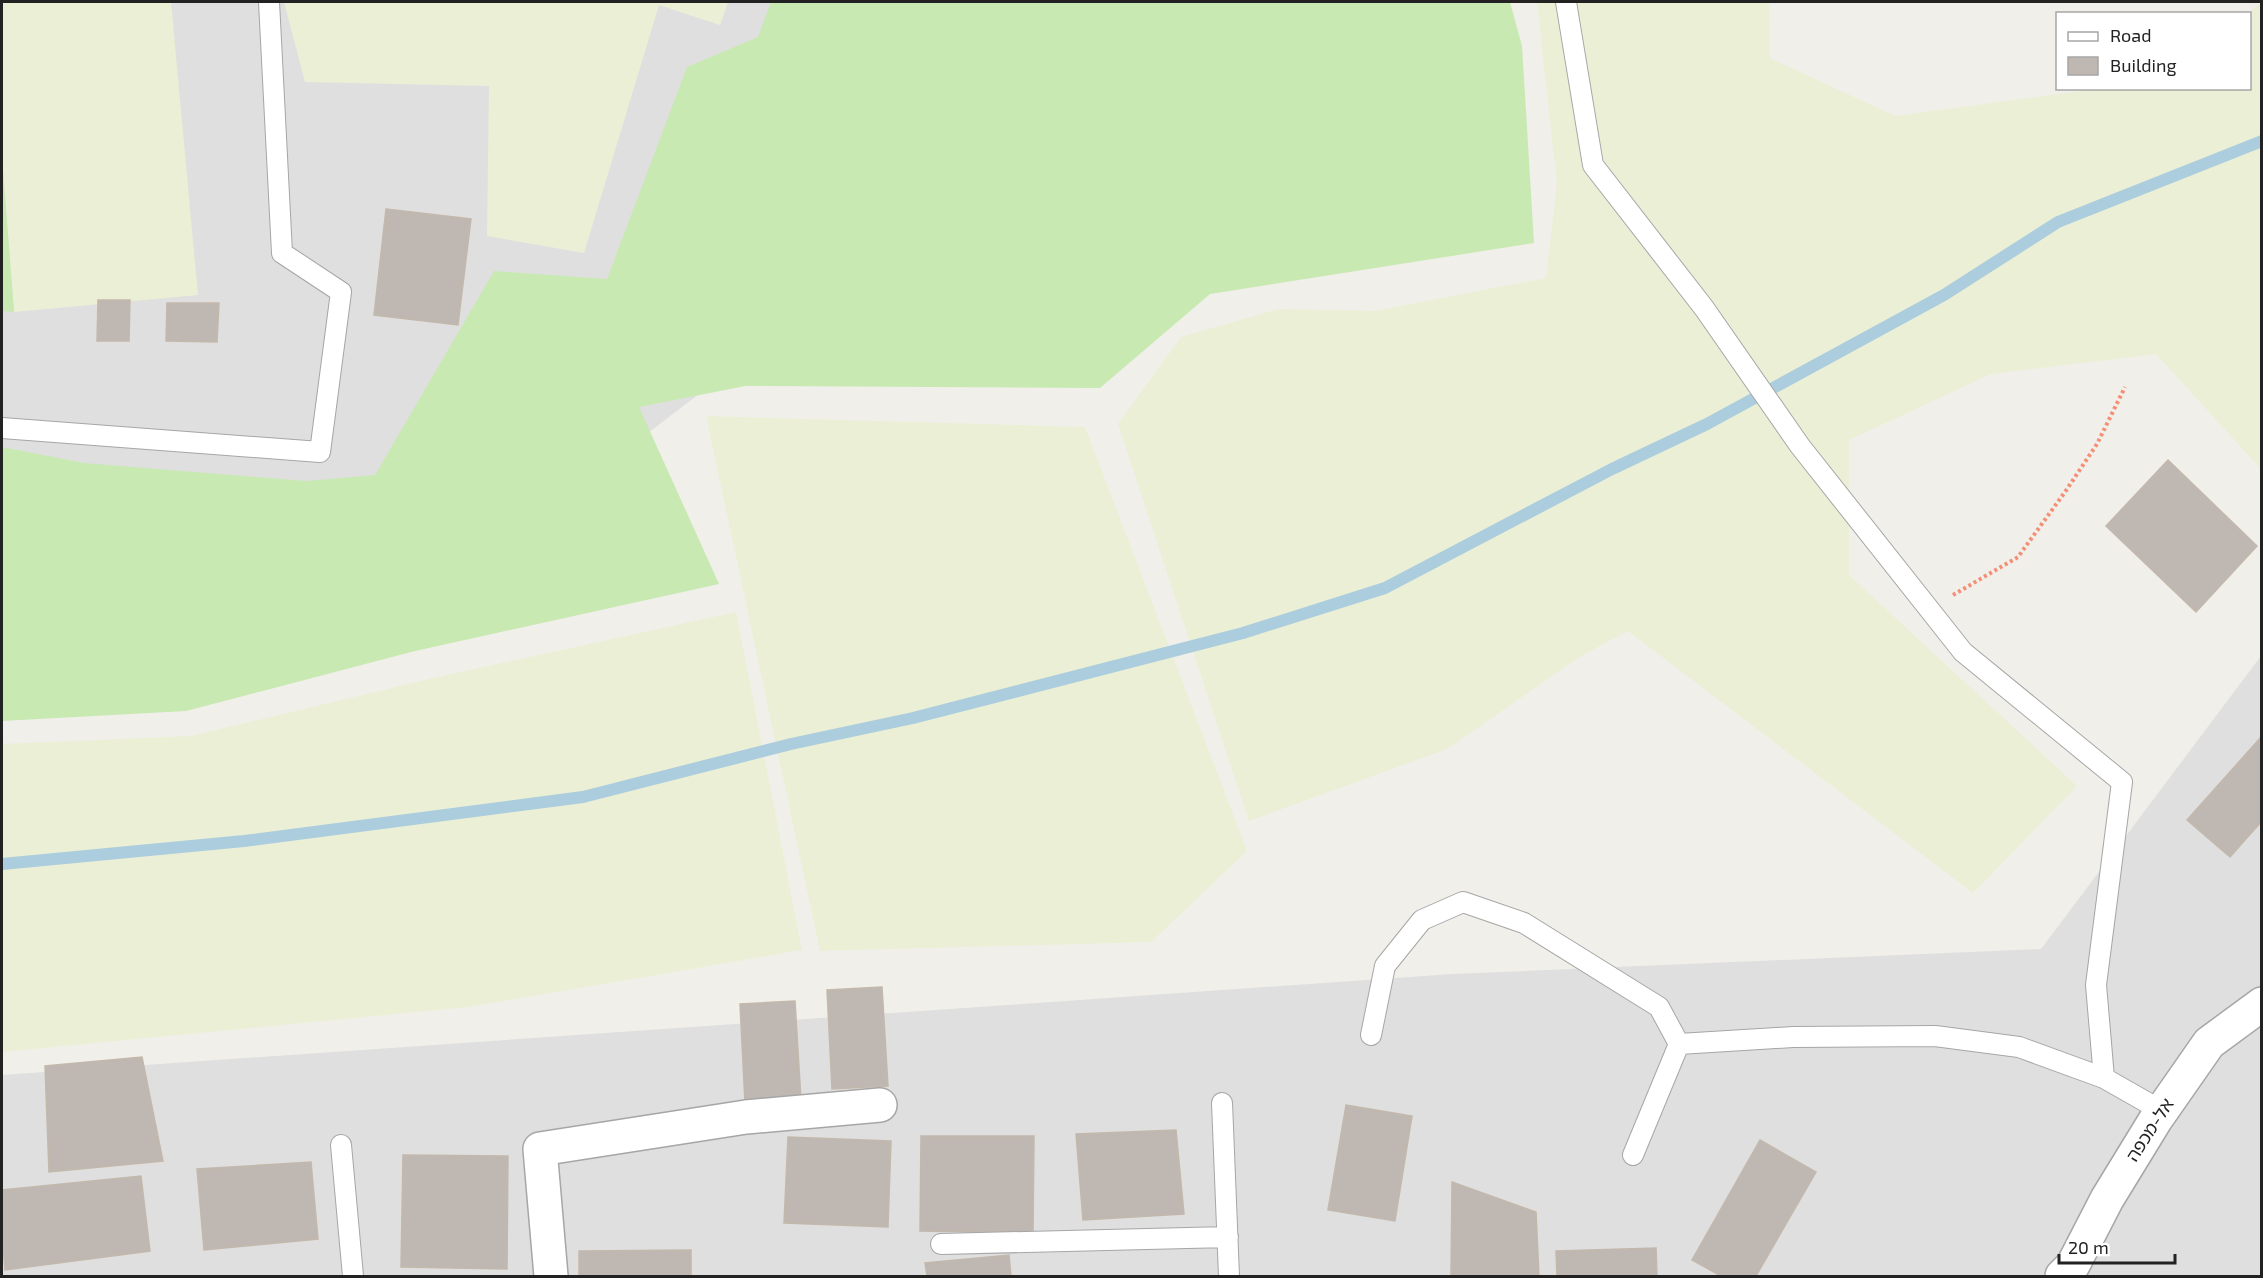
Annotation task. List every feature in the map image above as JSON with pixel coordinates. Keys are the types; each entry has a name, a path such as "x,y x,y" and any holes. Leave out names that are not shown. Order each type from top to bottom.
{"street":[{"name":"אל-מכפה","path":"2062,1276 2073,1264 2108,1199 2162,1111 2209,1043 2262,1004"},
{"path":"551,1276 540,1149 746,1117 879,1105"}],"lane":[{"path":"2,428 320,452 341,292 282,253 269,2"},
{"path":"1566,2 1593,165 1704,308 1800,446 1963,652 2122,782 2096,985 2104,1078"},
{"path":"1371,1035 1385,966 1422,920 1463,902 1524,923 1659,1007 1679,1044"},
{"path":"1679,1044 1793,1036 1935,1036 2019,1047 2104,1078 2162,1111"},
{"path":"1633,1155 1679,1044"},
{"path":"1222,1103 1229,1276"},
{"path":"340,1145 353,1276"},
{"path":"941,1244 1228,1237"}],"path":[{"path":"1929,609 2018,557 2097,444 2125,387"}],"shaded area":[{"path":"2,2 1245,2 1164,38 537,518 2,660"},
{"path":"2261,656 2261,1276 2,1276 2,1075 1453,974 2041,949"}],"green space":[{"path":"2,2 171,2 198,295 14,312 2,158"},
{"path":"284,2 728,2 720,25 659,5 584,253 487,236 489,86 305,82"},
{"path":"771,2 1510,2 1522,46 1534,243 1210,294 1100,388 745,386 639,407 719,584 415,651 186,711 2,721 2,447 84,463 307,481 375,475 494,271 607,279 687,67 758,37"},
{"path":"1537,2 1769,2 1770,58 1895,116 2088,90 2251,90 2249,12 2261,3 2261,469 2156,354 1991,374 1849,440 1849,575 2077,786 1973,893 1628,631 1581,656 1447,749 1249,821 1118,424 1181,337 1279,309 1375,311 1546,278 1557,184"},
{"path":"2,158 14,312 2,311"},
{"path":"706,416 1085,427 1247,851 1151,942 820,951"},
{"path":"736,612 802,950 468,1007 2,1052 2,744 191,736 442,676"}],"building":[{"path":"386,209 471,219 458,325 374,315"},
{"path":"98,300 130,300 129,341 97,341"},
{"path":"167,303 219,303 217,342 166,341"},
{"path":"2168,460 2257,546 2196,612 2106,526"},
{"path":"2262,736 2262,821 2230,857 2187,820"},
{"path":"882,987 888,1086 832,1089 827,990"},
{"path":"795,1001 801,1100 745,1103 740,1004"},
{"path":"142,1057 163,1161 49,1172 45,1066"},
{"path":"1346,1105 1412,1116 1395,1221 1328,1210"},
{"path":"1176,1130 1184,1214 1083,1220 1076,1134"},
{"path":"921,1136 1034,1136 1033,1233 920,1231"},
{"path":"788,1137 891,1141 888,1227 784,1223"},
{"path":"1760,1140 1816,1172 1756,1276 1721,1276 1692,1260"},
{"path":"403,1155 508,1156 507,1269 401,1267"},
{"path":"311,1162 318,1239 204,1250 197,1169"},
{"path":"141,1176 150,1251 5,1270 2,1190"},
{"path":"1452,1182 1536,1212 1539,1276 1451,1276"},
{"path":"1656,1248 1657,1276 1557,1276 1556,1251"},
{"path":"691,1250 691,1276 579,1276 579,1251"},
{"path":"1009,1255 1011,1276 927,1276 925,1263"}],"waterway":[{"path":"2,864 244,841 583,797 791,744 913,718 1243,633 1385,588 1612,469 1707,424 1944,295 2058,222 2262,141"}]}
